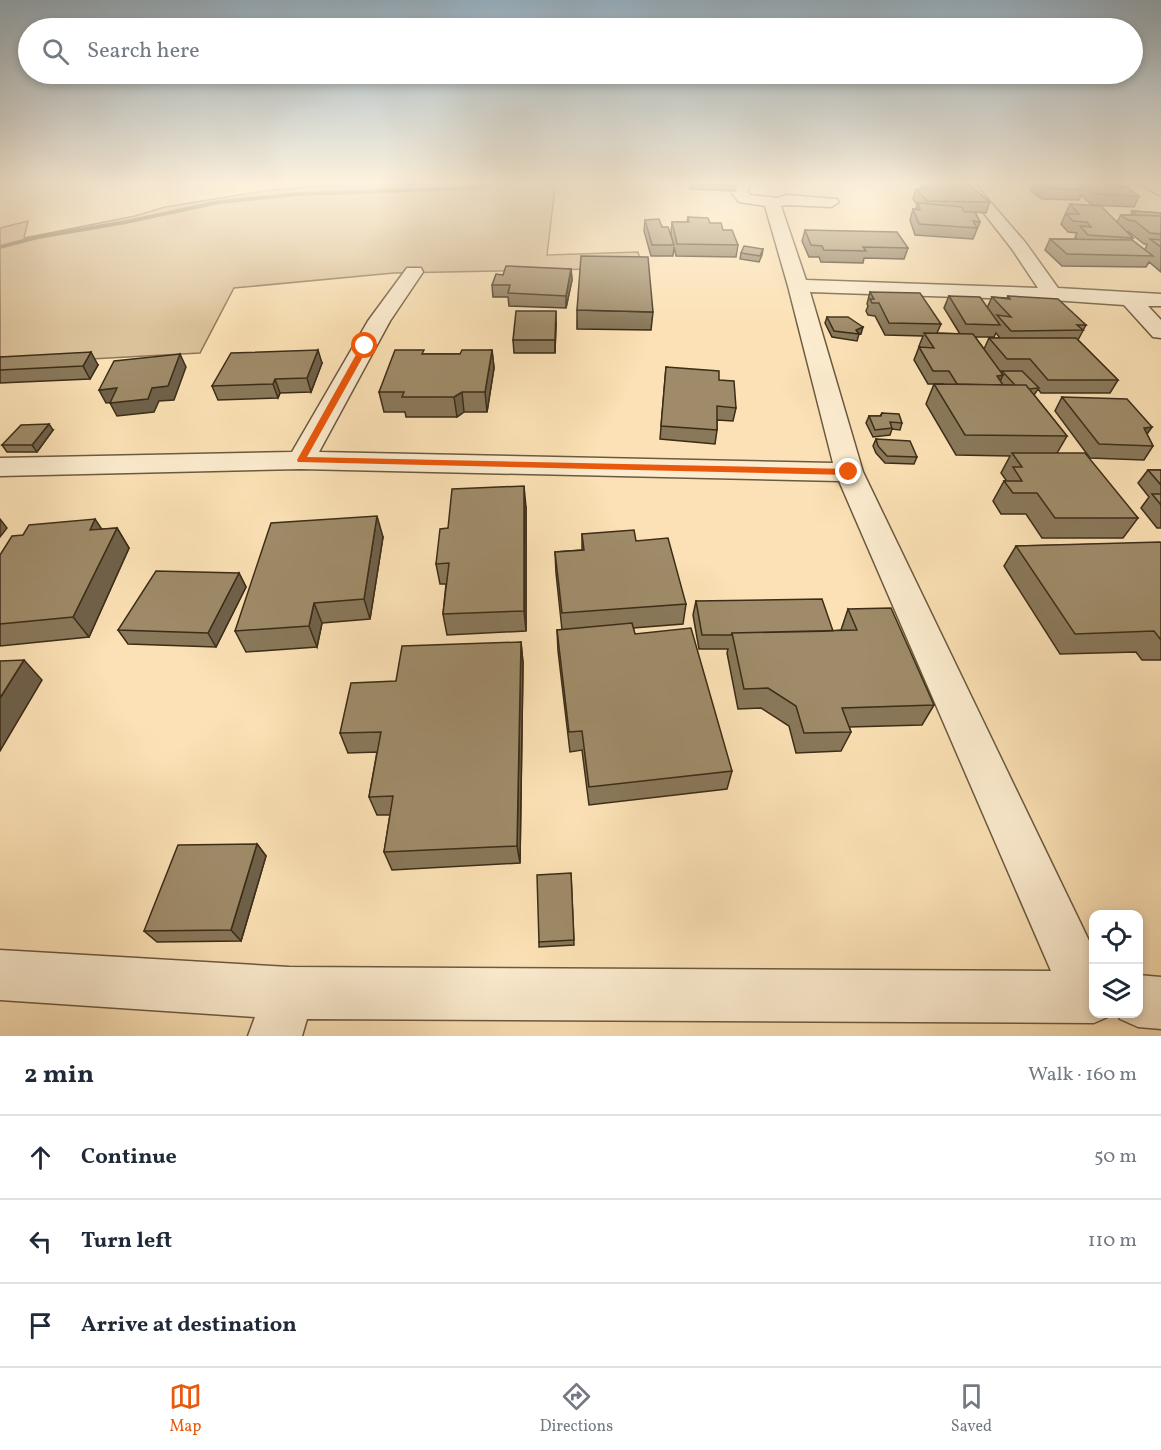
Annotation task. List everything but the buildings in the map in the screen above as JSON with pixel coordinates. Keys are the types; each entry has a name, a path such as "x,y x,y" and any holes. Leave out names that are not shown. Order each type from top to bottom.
{"street":[{"path":"780,229 798,286 849,472 1089,993"},
{"path":"1005,229 1052,294"},
{"path":"301,460 379,321 414,272"},
{"path":"798,286 1161,300"},
{"path":"1130,299 1161,332"},
{"path":"0,467 301,460 849,472"},
{"path":"0,975 282,1015 1089,997"},
{"path":"1143,1001 1161,1003"}],"shaded area":[{"path":"0,229 26,229 24,238 68,229 550,229 547,255 638,252 643,268 394,273 234,288 200,353 0,364"}],"waterway":[{"path":"0,247 38,237 83,229"}],"route":[{"path":"365,346 301,460 849,472"}]}
